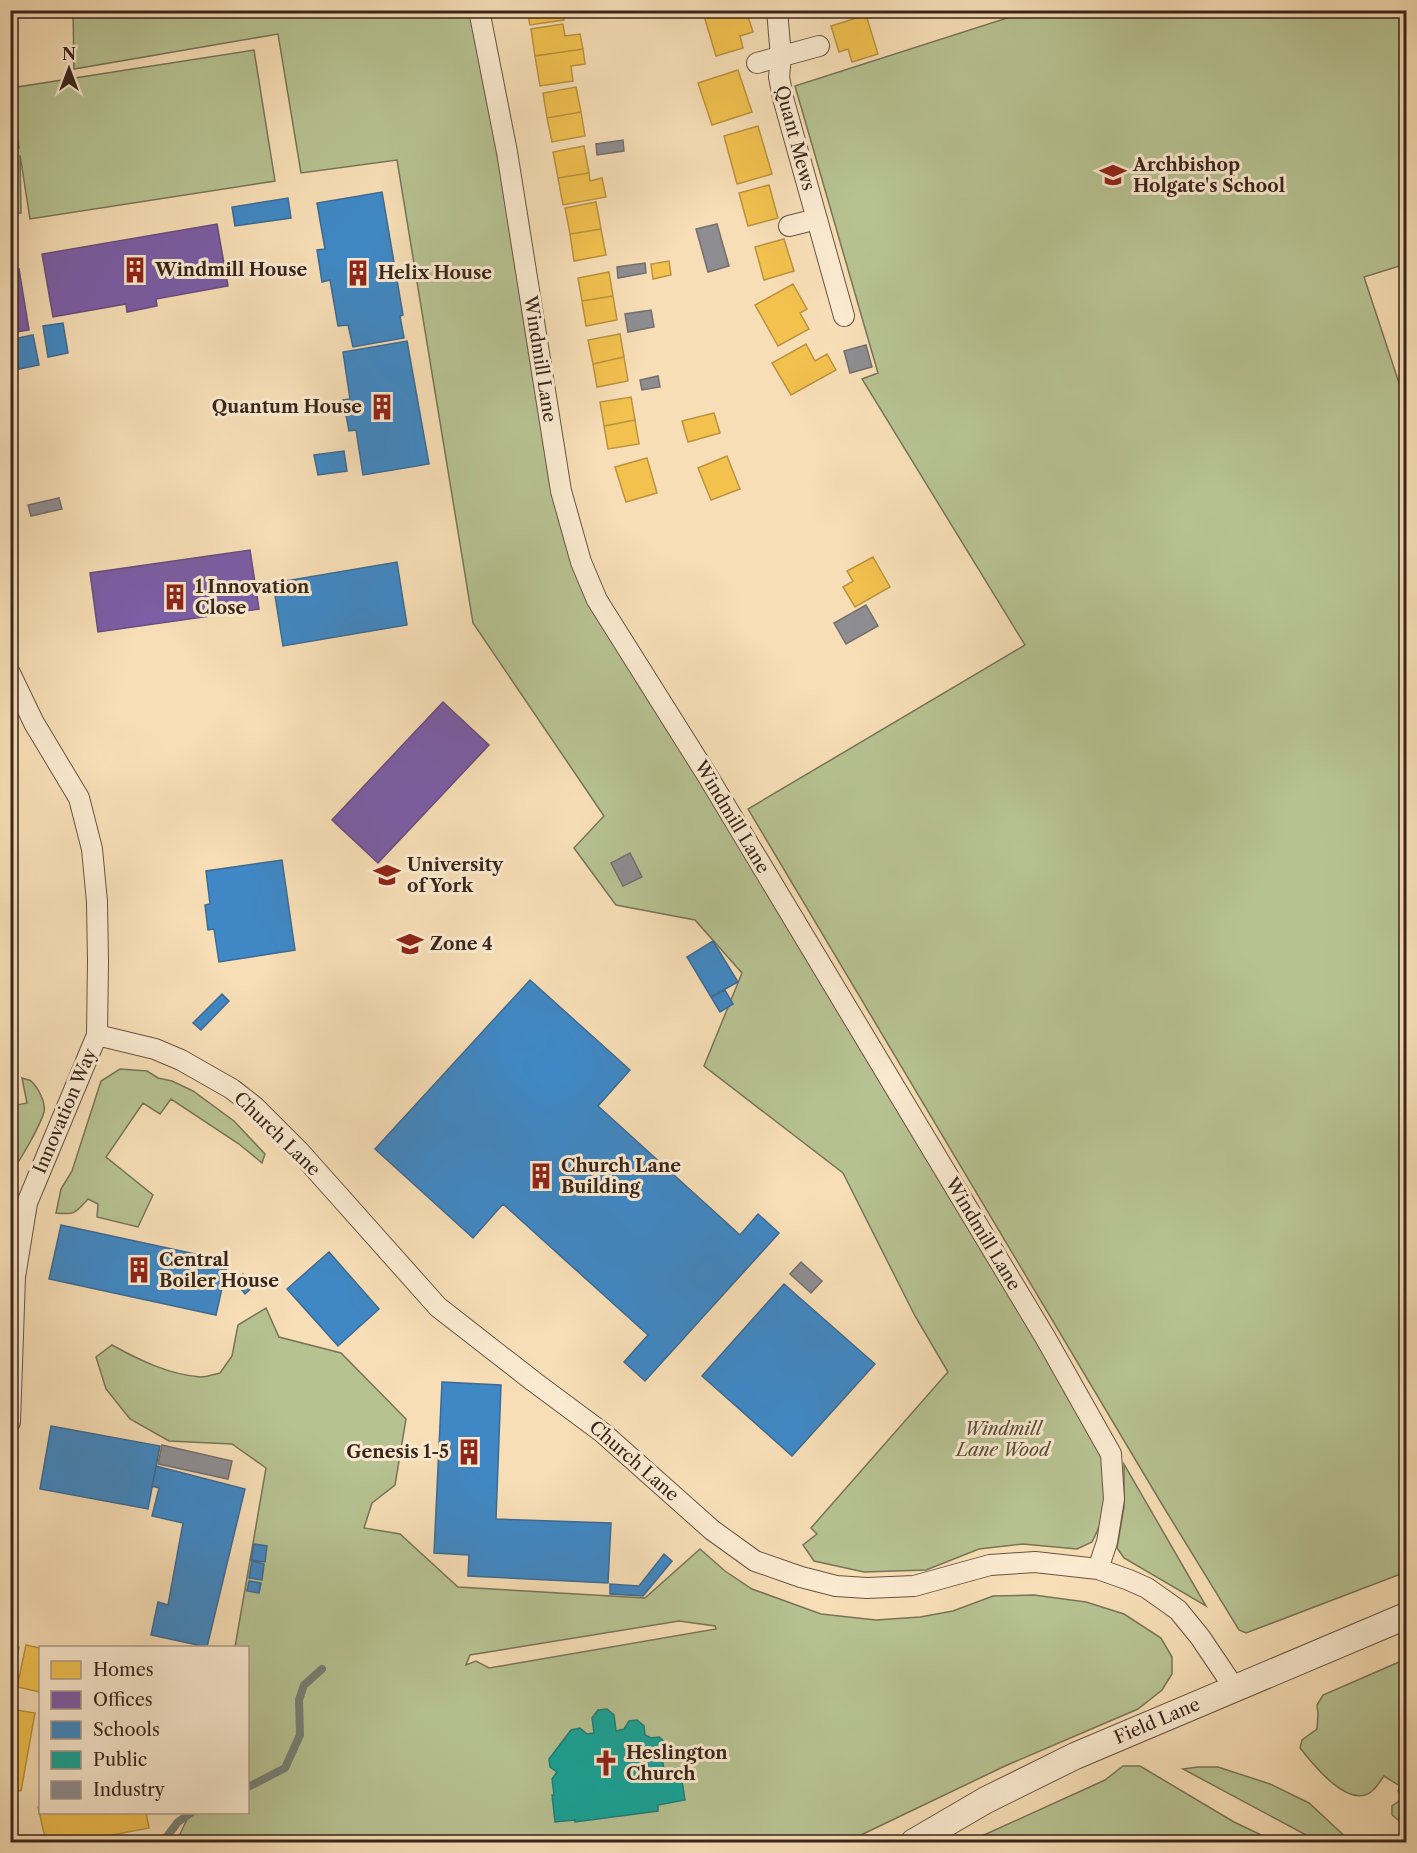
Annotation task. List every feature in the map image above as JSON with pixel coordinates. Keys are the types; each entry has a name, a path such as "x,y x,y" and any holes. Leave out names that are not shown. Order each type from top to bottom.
{"street":[{"name":"Windmill Lane","path":"479,10 507,152 561,491 581,562 597,600 707,775 960,1195 1045,1337 1111,1454 1114,1499 1107,1542 1098,1569"},
{"name":"Quant Mews","path":"777,10 781,57 779,76 783,98 844,316"},
{"path":"757,63 819,46"},
{"path":"789,226 817,219"},
{"name":"Innovation Way","path":"10,673 34,723 79,798 92,849 97,902 97,1035 19,1201 10,1422"},
{"name":"Church Lane","path":"97,1035 155,1049 181,1060 232,1089 255,1107 299,1151 438,1307 533,1382 603,1433 712,1530 755,1561 818,1582 867,1588 915,1586 990,1565 1035,1562 1098,1569 1147,1588 1178,1610 1200,1637 1235,1689"},
{"name":"Field Lane","path":"914,1842 986,1800 1075,1756 1407,1616"}],"green space":[{"path":"1032,10 1406,11 1406,264 1364,277 1406,404 1406,1572 1246,1633 1239,1630 1163,1506 748,809 1025,645 862,379 878,373 795,86"},
{"name":"Windmill Lane Wood","path":"73,11 472,11 574,524 617,632 1110,1455 1113,1498 1092,1542 1077,1549 1023,1544 979,1549 926,1570 864,1572 814,1561 803,1545 817,1534 811,1528 948,1372 915,1316 843,1173 704,1066 742,973 695,920 616,905 574,848 604,816 473,623 397,160 301,173 278,34 74,69"},
{"path":"254,50 275,181 30,219 20,155 21,213 11,213 11,149 19,148 11,88"},
{"path":"120,1069 147,1071 158,1078 172,1081 193,1091 234,1121 265,1154 262,1163 239,1144 171,1099 160,1114 143,1103 106,1157 153,1195 138,1227 97,1217 98,1204 88,1199 75,1212 56,1213 61,1189 72,1171 101,1081"},
{"path":"22,1078 31,1081 36,1087 43,1100 44,1112 29,1143 11,1170 11,1106 27,1103"},
{"path":"266,1308 279,1337 341,1353 406,1419 395,1485 372,1503 364,1528 400,1534 458,1587 645,1598 700,1549 725,1571 752,1589 821,1614 876,1620 920,1617 953,1611 993,1596 1034,1595 1086,1602 1124,1614 1161,1638 1172,1657 1172,1674 1162,1690 1138,1709 1005,1766 861,1835 853,1842 168,1842 179,1836 190,1814 249,1814 249,1646 235,1646 266,1468 232,1444 169,1441 130,1419 106,1389 96,1357 112,1345 166,1370 201,1377 220,1373 232,1356 238,1325","holes":["679,1621 715,1626 716,1629 489,1668 476,1661 466,1665 470,1655"]},
{"path":"1124,1464 1206,1606 1124,1558 1117,1548 1124,1507"},
{"path":"1406,1659 1406,1826 1392,1815 1392,1806 1403,1798 1398,1791 1400,1786 1384,1776 1372,1791 1363,1796 1353,1795 1332,1783 1300,1748 1302,1740 1317,1729 1317,1705 1323,1695"},
{"path":"1123,1766 1140,1766 1234,1822 1276,1842 993,1842 984,1835 1105,1780"},
{"path":"1218,1767 1270,1784 1309,1803 1351,1842 1319,1842 1183,1769"}],"building: Homes":[{"path":"527,10 562,10 564,20 530,25"},
{"path":"722,10 746,10 753,32 740,36 743,48 716,56 704,16"},
{"path":"820,10 845,10 822,18"},
{"path":"866,15 878,54 852,62 848,49 839,52 831,26"},
{"path":"563,24 565,36 580,34 583,49 535,56 531,29"},
{"path":"583,49 585,64 571,66 573,81 540,86 535,56"},
{"path":"738,70 752,112 712,125 698,83"},
{"path":"576,87 581,112 547,118 543,93"},
{"path":"581,112 585,136 552,142 547,118"},
{"path":"758,126 772,174 737,184 724,136"},
{"path":"584,146 589,173 558,178 553,152"},
{"path":"589,173 590,181 602,178 606,197 563,205 558,178"},
{"path":"769,185 778,218 748,226 739,193"},
{"path":"596,202 601,229 570,234 565,208"},
{"path":"601,229 606,255 574,261 570,234"},
{"path":"784,239 794,271 764,280 755,247"},
{"path":"669,261 671,275 653,279 651,264"},
{"path":"609,272 613,296 582,301 578,278"},
{"path":"793,284 807,309 800,313 809,329 778,346 755,305"},
{"path":"613,296 617,320 586,326 582,301"},
{"path":"620,334 624,357 593,364 588,340"},
{"path":"806,344 815,361 827,354 836,370 791,395 772,363"},
{"path":"624,357 628,381 597,387 593,364"},
{"path":"631,397 635,420 604,426 600,402"},
{"path":"714,413 720,433 688,442 682,421"},
{"path":"635,420 639,444 608,449 604,426"},
{"path":"727,456 740,489 711,500 698,468"},
{"path":"647,458 657,493 626,502 615,467"},
{"path":"873,557 890,587 855,607 843,587 853,581 847,571"},
{"path":"10,1645 19,1647 10,1688"},
{"path":"26,1645 39,1648 39,1692 17,1687"},
{"path":"10,1709 35,1713 21,1791 10,1790"},
{"path":"40,1814 146,1814 149,1828 76,1842 46,1842"}],"building: Offices":[{"name":"Windmill House","path":"217,224 228,286 156,299 157,306 127,312 126,304 53,317 42,254"},
{"path":"19,269 29,330 10,333 10,271"},
{"name":"1 Innovation Close","path":"250,550 259,609 98,632 90,573"},
{"path":"443,702 489,745 378,863 332,820"}],"building: Schools":[{"name":"Helix House","path":"382,192 403,315 400,316 404,338 353,347 348,325 338,326 330,280 322,282 317,250 325,249 317,203"},
{"path":"288,198 291,218 235,226 232,207"},
{"path":"63,323 68,353 48,357 43,326"},
{"path":"33,335 39,365 19,369 13,339"},
{"name":"Quantum House","path":"407,341 429,464 363,475 356,430 349,431 343,400 350,399 343,352"},
{"path":"344,451 347,471 318,475 314,455"},
{"path":"397,562 407,625 283,646 273,583"},
{"path":"282,860 295,950 219,962 214,929 208,930 205,905 210,904 206,871"},
{"path":"713,941 738,982 711,997 687,957"},
{"name":"Church Lane Building","path":"530,980 630,1070 598,1106 740,1235 758,1214 779,1233 645,1381 624,1362 648,1335 503,1204 473,1238 375,1149"},
{"path":"725,990 733,1004 720,1012 711,997"},
{"path":"222,994 229,1001 201,1030 193,1023"},
{"name":"Central Boiler House","path":"61,1225 228,1261 216,1315 49,1279"},
{"path":"329,1252 379,1309 338,1346 287,1289"},
{"path":"243,1274 253,1287 245,1294 234,1280"},
{"path":"784,1284 875,1364 792,1456 702,1376"},
{"name":"Genesis 1-5","path":"442,1382 501,1385 496,1519 611,1523 608,1583 468,1576 469,1555 434,1553"},
{"path":"51,1426 160,1446 148,1509 40,1489"},
{"path":"156,1466 245,1489 207,1646 151,1635 158,1602 168,1605 183,1523 152,1516 159,1488 152,1486"},
{"path":"254,1544 267,1546 265,1562 251,1560"},
{"path":"664,1554 672,1561 643,1596 610,1594 610,1584 639,1586"},
{"path":"252,1561 264,1564 262,1580 249,1578"},
{"path":"249,1581 261,1583 259,1593 247,1591"}],"building: Public":[{"name":"Heslington Church","path":"607,1709 614,1715 616,1731 624,1729 629,1721 637,1720 644,1726 645,1735 651,1738 659,1737 666,1743 667,1752 662,1758 664,1769 680,1768 685,1800 658,1805 658,1811 575,1822 575,1820 555,1822 552,1779 557,1772 550,1767 549,1759 571,1730 580,1728 587,1734 594,1733 592,1718 598,1710"}],"building: Industry":[{"path":"623,140 624,151 597,155 596,144"},
{"path":"717,224 729,266 708,272 696,229"},
{"path":"645,263 646,273 618,278 617,267"},
{"path":"651,310 654,327 628,332 625,314"},
{"path":"866,345 872,367 850,373 844,351"},
{"path":"658,376 660,387 642,390 640,380"},
{"path":"59,498 62,509 31,516 28,505"},
{"path":"866,605 878,626 846,644 834,623"},
{"path":"630,853 642,877 623,886 611,863"},
{"path":"801,1262 822,1281 811,1293 790,1274"},
{"path":"162,1445 232,1461 228,1479 158,1464"}],"waterway":[{"path":"249,1786 285,1768 300,1735 299,1700 304,1685 322,1669"},
{"path":"160,1842 178,1822 189,1814"}],"place":[{"name":"Archbishop Holgate's School","path":"1113,175"},
{"name":"Windmill House","path":"135,270"},
{"name":"Helix House","path":"358,273"},
{"name":"Quantum House","path":"382,407"},
{"name":"1 Innovation Close","path":"175,597"},
{"name":"University of York","path":"387,875"},
{"name":"Zone 4","path":"410,944"},
{"name":"Church Lane Building","path":"541,1176"},
{"name":"Central Boiler House","path":"139,1270"},
{"name":"Genesis 1-5","path":"469,1452"},
{"name":"Heslington Church","path":"606,1763"}]}
